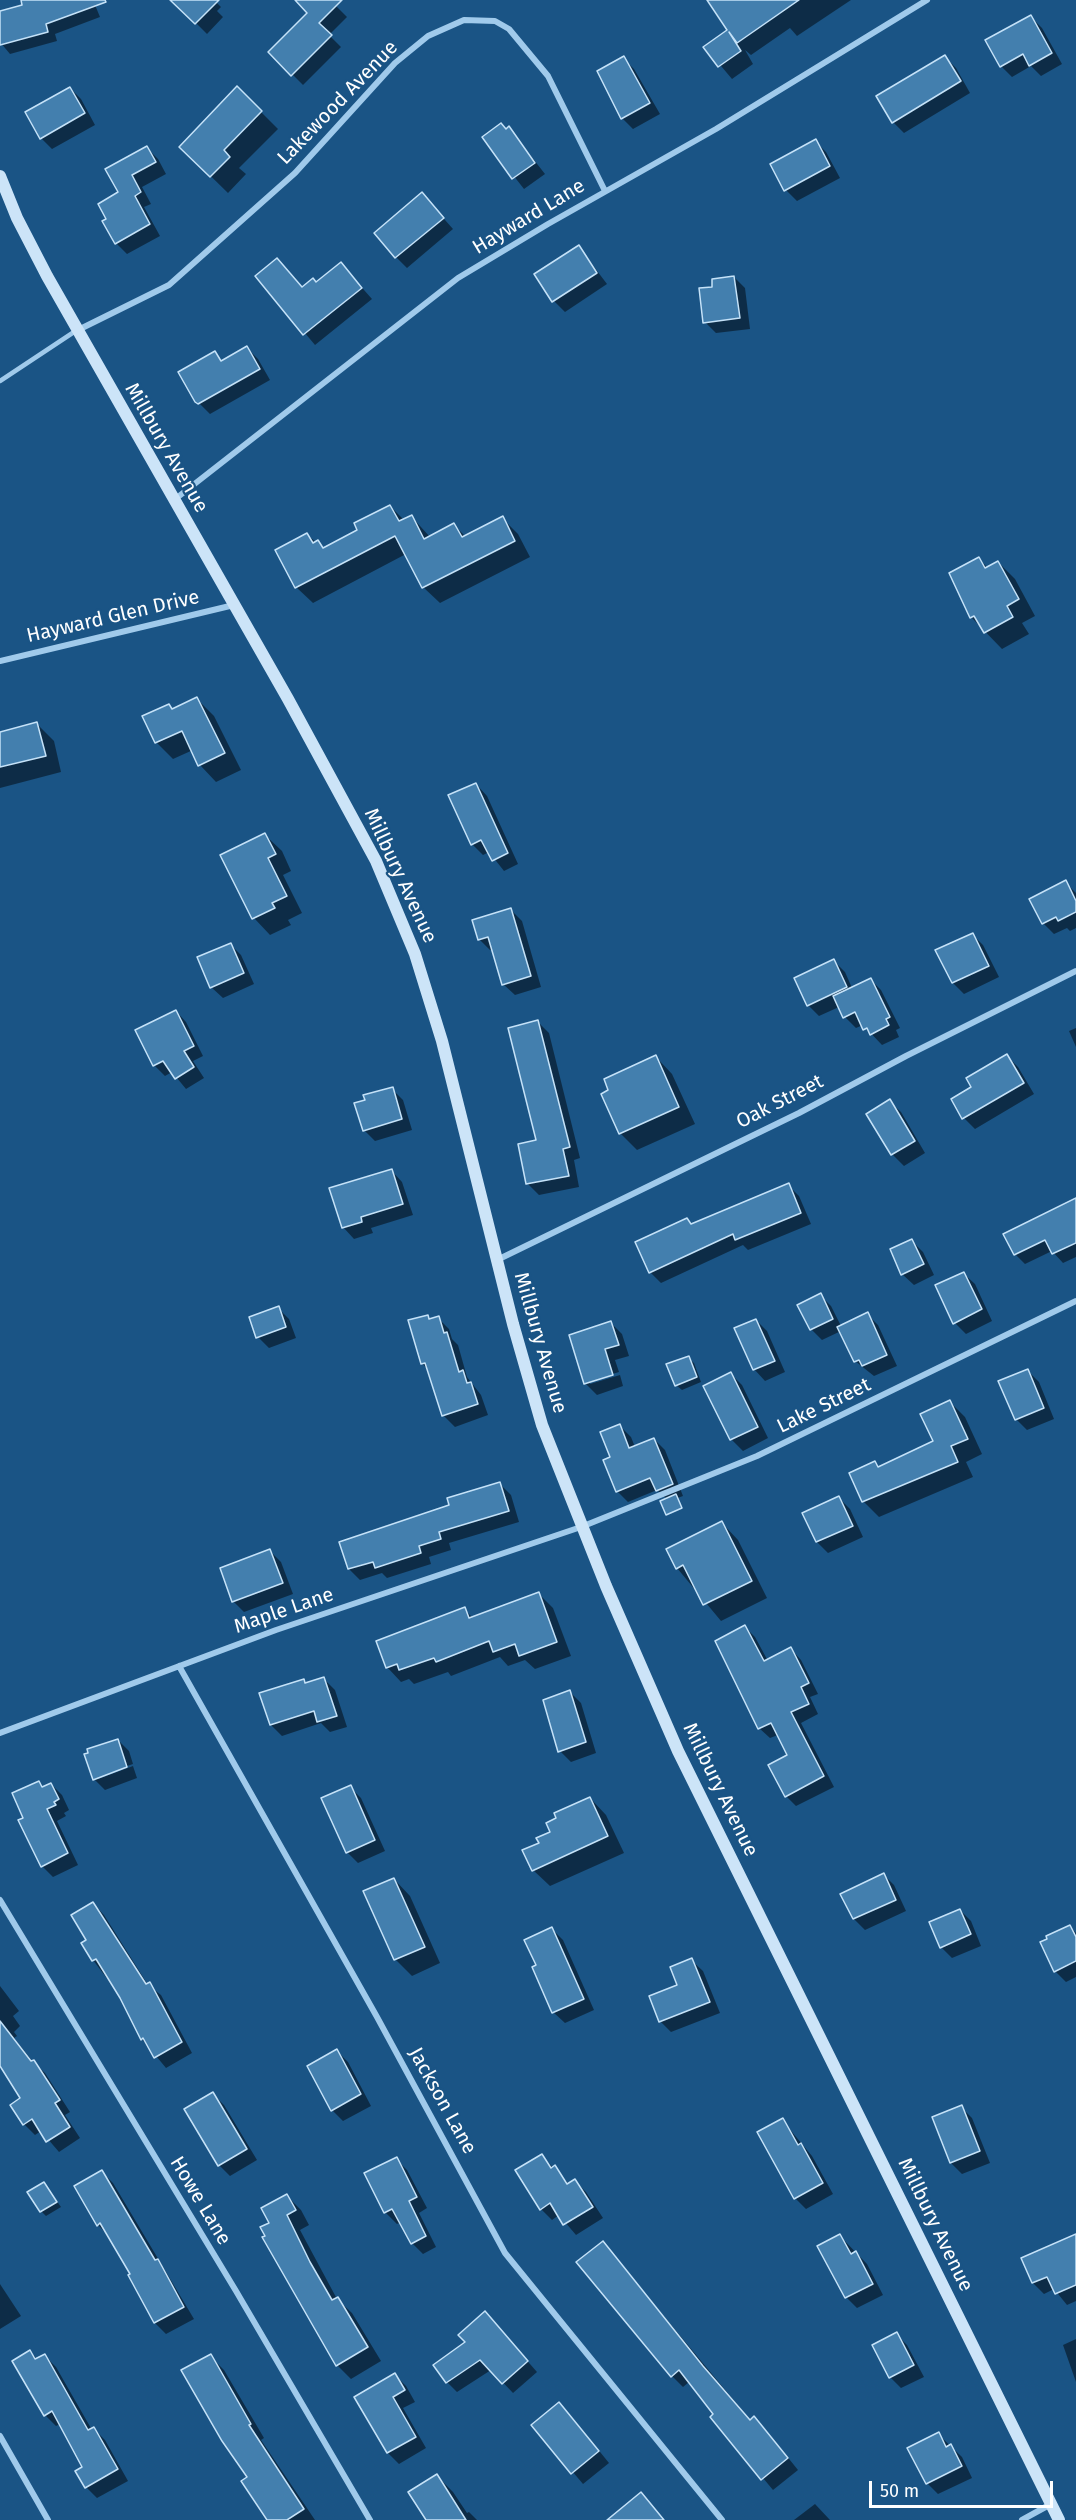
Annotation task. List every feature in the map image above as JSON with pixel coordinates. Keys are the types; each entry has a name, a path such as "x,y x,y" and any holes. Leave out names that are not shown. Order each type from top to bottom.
{"main road":[{"name":"Millbury Avenue","path":"0,176 18,218 77,330 234,605 376,861 415,954 460,1107 497,1260 542,1425 581,1527 678,1751 1059,2520"}],"street":[{"name":"Hayward Lane","path":"174,500 458,278 605,191 716,129 927,0"},
{"name":"Lakewood Avenue","path":"77,330 169,285 295,173 395,63 428,36 464,21 495,21 509,29 548,76 605,191"},
{"name":"Hayward Glen Drive","path":"0,661 234,605"},
{"name":"Oak Street","path":"497,1260 799,1113 906,1056 1076,971"},
{"name":"Lake Street","path":"581,1527 757,1456 1076,1301"},
{"name":"Maple Lane","path":"0,1733 276,1630 581,1527"},
{"name":"Jackson Lane","path":"179,1666 377,2017 505,2253 722,2520"},
{"name":"Howe Lane","path":"0,1900 236,2291 370,2520"},
{"path":"0,2436 48,2520"},
{"path":"1022,2520 1051,2504"}],"lane":[{"path":"0,381 77,330"}],"building":[{"path":"21,0 105,0 106,2 46,24 48,32 0,45 0,11 22,5"},
{"path":"170,0 219,0 195,24"},
{"path":"295,0 342,0 319,23 332,35 291,76 268,52 307,13"},
{"path":"707,0 799,0 737,43 729,32 741,51 718,67 703,47 727,30"},
{"path":"1031,15 1052,53 1029,66 1023,54 1000,67 985,40"},
{"path":"945,55 961,81 892,123 876,96"},
{"path":"624,56 650,103 621,119 597,71"},
{"path":"237,86 262,111 224,150 230,157 210,177 179,147"},
{"path":"70,87 85,113 40,139 25,112"},
{"path":"501,123 506,129 509,126 535,163 512,179 482,137"},
{"path":"816,139 830,166 784,191 770,164"},
{"path":"147,146 156,162 132,175 141,192 135,196 150,224 115,244 102,221 106,219 98,204 118,192 105,169"},
{"path":"422,192 444,218 395,258 374,233"},
{"path":"579,245 597,273 552,302 534,274"},
{"path":"277,258 302,287 313,278 316,282 341,262 362,288 303,335 255,276"},
{"path":"734,276 740,318 703,323 699,288 712,287 712,279"},
{"path":"247,346 260,369 198,404 195,402 178,372 215,351 221,361"},
{"path":"390,505 399,521 412,515 424,539 454,523 462,537 503,516 515,541 422,588 395,536 295,588 275,550 307,533 313,543 318,540 323,548 357,530 354,523"},
{"path":"979,557 985,568 998,561 1019,599 1007,606 1013,617 984,633 974,616 970,618 949,573"},
{"path":"197,697 225,753 198,766 182,731 155,743 142,716 169,704 172,709"},
{"path":"37,722 46,756 0,767 0,732"},
{"path":"476,783 508,853 492,861 481,840 471,845 448,795"},
{"path":"265,833 276,854 268,858 287,896 272,903 275,908 252,919 220,855"},
{"path":"1066,880 1076,901 1076,912 1058,921 1056,917 1042,924 1029,899"},
{"path":"511,908 531,976 502,985 488,937 478,940 472,920"},
{"path":"973,933 989,966 952,983 935,950"},
{"path":"231,943 244,973 210,988 197,957"},
{"path":"834,959 847,987 807,1006 794,978"},
{"path":"871,978 890,1017 886,1019 889,1025 870,1035 867,1028 863,1030 855,1012 843,1018 833,996"},
{"path":"176,1010 194,1046 184,1051 194,1067 175,1079 163,1061 153,1066 135,1030"},
{"path":"538,1020 570,1147 563,1149 569,1176 526,1184 518,1144 536,1140 508,1028"},
{"path":"1007,1054 1024,1083 962,1119 951,1099 971,1087 966,1078"},
{"path":"656,1055 679,1107 619,1134 601,1094 608,1090 604,1079"},
{"path":"393,1087 402,1119 363,1131 354,1103 365,1100 363,1095"},
{"path":"890,1099 915,1141 891,1155 866,1114"},
{"path":"392,1169 403,1204 361,1217 362,1222 342,1228 329,1188"},
{"path":"789,1183 801,1213 735,1240 733,1234 649,1273 635,1242 687,1218 691,1224"},
{"path":"1076,1198 1076,1243 1052,1254 1045,1240 1014,1255 1003,1234"},
{"path":"912,1239 924,1264 901,1275 890,1249"},
{"path":"964,1272 982,1309 953,1324 935,1285"},
{"path":"821,1293 833,1319 810,1330 797,1305"},
{"path":"279,1306 286,1327 256,1338 249,1317"},
{"path":"868,1312 887,1355 862,1366 859,1360 854,1362 837,1327"},
{"path":"428,1315 429,1319 439,1316 444,1333 447,1332 459,1372 463,1370 467,1383 471,1382 478,1404 442,1416 425,1363 421,1364 408,1320"},
{"path":"756,1319 775,1361 753,1370 734,1328"},
{"path":"611,1321 619,1345 605,1349 613,1375 584,1384 569,1335"},
{"path":"689,1356 697,1377 675,1386 666,1364"},
{"path":"1028,1369 1044,1408 1015,1420 998,1381"},
{"path":"731,1372 758,1427 730,1440 703,1386"},
{"path":"950,1400 968,1439 951,1446 958,1462 862,1502 849,1473 875,1461 878,1467 933,1441 920,1414"},
{"path":"620,1424 629,1448 654,1438 673,1484 656,1491 650,1478 616,1492 603,1460 610,1457 600,1432"},
{"path":"500,1482 509,1511 439,1532 441,1539 419,1546 421,1553 375,1568 373,1562 348,1569 339,1542 449,1505 447,1498"},
{"path":"676,1494 682,1508 666,1515 660,1501"},
{"path":"839,1496 853,1526 816,1542 802,1513"},
{"path":"722,1521 752,1581 703,1605 683,1565 676,1569 666,1549"},
{"path":"270,1549 283,1583 232,1602 220,1568"},
{"path":"539,1592 557,1642 519,1656 515,1644 493,1652 489,1641 436,1662 434,1658 399,1670 397,1664 386,1668 376,1641 465,1607 469,1618"},
{"path":"745,1625 764,1661 791,1647 809,1683 801,1687 809,1704 791,1712 824,1776 785,1797 768,1765 787,1755 771,1723 758,1729 715,1641"},
{"path":"324,1677 337,1716 317,1722 314,1711 270,1725 259,1693 304,1679 305,1683"},
{"path":"570,1690 586,1742 558,1752 543,1700"},
{"path":"118,1739 127,1767 93,1780 84,1754 88,1753 87,1749"},
{"path":"39,1781 42,1787 51,1783 59,1799 54,1802 56,1805 47,1809 68,1853 41,1867 18,1820 23,1818 12,1793"},
{"path":"351,1785 375,1840 346,1853 321,1798"},
{"path":"590,1797 608,1836 532,1871 522,1850 539,1843 536,1838 550,1832 546,1823 556,1818 554,1813"},
{"path":"884,1873 896,1900 853,1919 840,1894"},
{"path":"394,1878 425,1947 394,1960 363,1891"},
{"path":"93,1902 146,1984 150,1982 182,2042 154,2058 143,2038 141,2040 120,1998 96,1959 92,1961 81,1943 86,1940 71,1915"},
{"path":"960,1909 971,1934 940,1948 929,1922"},
{"path":"1070,1925 1076,1937 1076,1961 1054,1972 1040,1942 1047,1939 1046,1936"},
{"path":"552,1927 584,1999 552,2013 532,1967 536,1965 524,1940"},
{"path":"692,1958 710,2002 659,2022 649,1996 677,1985 670,1967"},
{"path":"0,2021 31,2061 34,2060 60,2100 55,2103 70,2127 46,2142 32,2119 23,2125 10,2105 20,2098 0,2066"},
{"path":"337,2049 361,2094 331,2111 307,2066"},
{"path":"213,2092 247,2149 218,2166 184,2109"},
{"path":"962,2105 980,2151 950,2163 932,2117"},
{"path":"783,2118 798,2145 801,2143 823,2183 794,2199 757,2132"},
{"path":"542,2154 551,2168 555,2165 567,2184 575,2179 593,2207 563,2225 550,2203 540,2210 515,2170"},
{"path":"397,2157 417,2197 409,2201 426,2236 411,2244 392,2209 384,2213 364,2173"},
{"path":"102,2170 155,2260 158,2259 184,2307 154,2323 128,2275 130,2274 100,2223 97,2226 74,2186"},
{"path":"44,2182 57,2202 40,2212 27,2192"},
{"path":"287,2194 296,2210 287,2215 310,2262 332,2300 338,2297 368,2347 336,2366 262,2237 265,2236 260,2227 269,2223 261,2208"},
{"path":"840,2234 851,2254 856,2251 873,2284 845,2298 817,2246"},
{"path":"1076,2234 1076,2285 1055,2294 1047,2277 1032,2283 1021,2258"},
{"path":"603,2241 703,2366 750,2420 754,2416 788,2458 761,2480 710,2417 713,2414 679,2370 671,2377 576,2262"},
{"path":"485,2311 528,2361 502,2384 480,2360 446,2383 433,2365 465,2342 458,2335"},
{"path":"897,2332 914,2365 889,2378 872,2345"},
{"path":"30,2350 35,2359 45,2354 88,2430 94,2427 118,2469 85,2488 75,2471 82,2467 52,2411 44,2416 12,2361"},
{"path":"211,2354 251,2424 249,2425 304,2509 287,2520 267,2520 241,2481 247,2477 222,2441 181,2370"},
{"path":"395,2373 405,2390 393,2397 416,2437 387,2453 354,2397"},
{"path":"559,2402 599,2451 571,2474 531,2425"},
{"path":"939,2432 946,2447 951,2444 962,2466 926,2484 907,2448"},
{"path":"437,2474 466,2520 426,2520 408,2492"},
{"path":"641,2492 664,2520 607,2520"}]}
